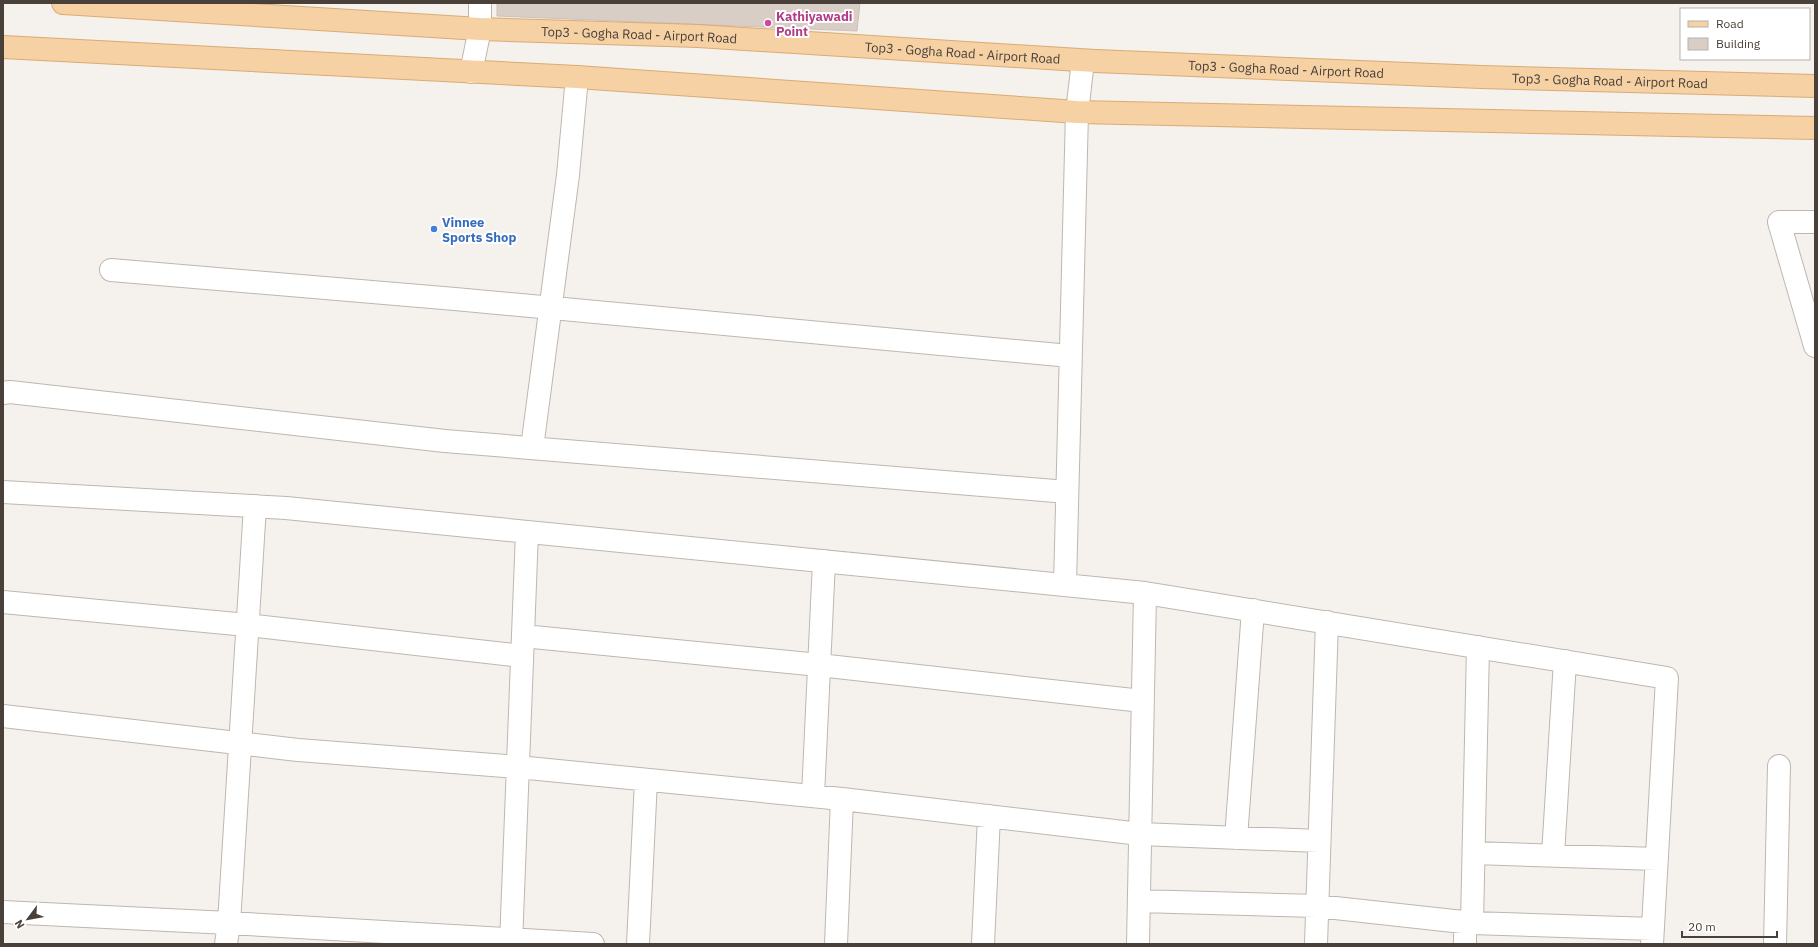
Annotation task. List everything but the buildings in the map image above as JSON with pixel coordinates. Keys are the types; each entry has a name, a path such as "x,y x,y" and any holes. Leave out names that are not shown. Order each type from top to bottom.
{"main road":[{"name":"Top3 - Gogha Road - Airport Road","path":"63,3 480,29 698,36 1084,61 1481,77 1815,86"},
{"path":"3,47 577,77 1077,112 1815,128"}],"street":[{"path":"471,72 480,29 480,3"},
{"path":"1065,584 1077,112 1084,61"},
{"path":"532,448 568,175 577,77"},
{"path":"1815,222 1779,222 1815,346"},
{"path":"110,270 550,308 1070,356"},
{"path":"3,393 18,393 445,441 1067,492"},
{"path":"3,492 255,506 1145,592 1667,678 1653,937 1468,922 1317,906 1139,901"},
{"path":"227,934 255,506"},
{"path":"511,942 527,532"},
{"path":"813,796 824,561"},
{"path":"1138,944 1145,592"},
{"path":"3,602 247,625 522,646 819,665 1142,701"},
{"path":"1236,838 1252,610"},
{"path":"1316,944 1327,622"},
{"path":"1464,944 1468,922 1474,852 1478,647"},
{"path":"1553,856 1565,661"},
{"path":"3,716 298,750 518,767 842,799 1140,834 1319,841"},
{"path":"1775,944 1779,766"},
{"path":"638,944 646,780"},
{"path":"836,944 842,799"},
{"path":"984,944 989,816"},
{"path":"1474,852 1657,859"},
{"path":"3,912 227,934 593,944"}],"place":[{"name":"Kathiyawadi Point","path":"768,23"},
{"name":"Vinnee Sports Shop","path":"434,229"}]}
